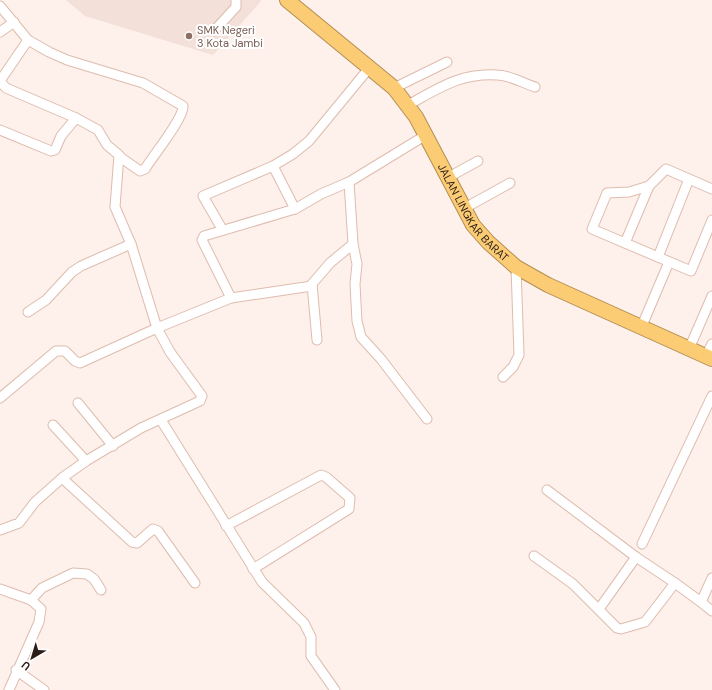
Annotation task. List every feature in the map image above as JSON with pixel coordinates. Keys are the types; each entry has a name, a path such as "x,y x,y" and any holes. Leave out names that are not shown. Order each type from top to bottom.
{"highway":[{"name":"JALAN LINGKAR BARAT","path":"287,0 394,88 408,105 426,135 463,209 473,225 488,242 516,267 548,285 689,350 710,353"}],"street":[{"path":"214,31 236,7 236,0"},
{"path":"0,6 28,40 67,60 143,83 183,106 182,114 172,131 145,169 140,171 135,169 120,157 107,145 98,130 76,118 6,88 0,81 28,40"},
{"path":"0,32 14,22"},
{"path":"394,88 448,62"},
{"path":"222,230 203,196 274,166 293,154 309,141 370,67"},
{"path":"408,105 456,79 471,76 498,74 535,87"},
{"path":"0,130 51,151 55,150 61,136 76,118"},
{"path":"231,298 202,240 206,235 295,209 321,194 349,182 426,135"},
{"path":"0,530 18,523 35,502 62,478 86,461 141,428 200,401 202,396 170,352 157,328 131,244 115,207 116,176 120,157"},
{"path":"447,178 478,161"},
{"path":"274,166 295,209"},
{"path":"625,243 649,186 666,168 712,189"},
{"path":"658,257 690,179"},
{"path":"349,182 353,244 357,264 355,284 357,321 361,337 381,359 427,419"},
{"path":"463,209 510,182"},
{"path":"649,186 629,192 607,193 592,229 691,271 712,220"},
{"path":"28,312 46,300 72,272 81,266 131,244"},
{"path":"317,340 312,286 330,263 353,244"},
{"path":"641,328 669,262"},
{"path":"502,377 513,367 519,355 516,267"},
{"path":"0,398 56,351 65,351 75,361 80,363 157,328 231,298 312,286"},
{"path":"689,350 712,296"},
{"path":"642,544 712,396"},
{"path":"78,403 113,446"},
{"path":"160,420 262,582 304,623 311,637 311,656 335,690"},
{"path":"53,425 86,461"},
{"path":"226,526 321,476 326,477 350,498 348,509 253,569"},
{"path":"62,478 132,542 137,543 153,530 158,531 195,583"},
{"path":"547,490 636,557 675,583 712,611"},
{"path":"534,556 574,584 617,628 624,629 641,625 659,605 675,583"},
{"path":"599,609 636,557"},
{"path":"31,600 42,588 73,573 88,574 94,579 101,590"},
{"path":"701,602 712,578"},
{"path":"0,589 31,600 41,608 39,622 16,670 9,690"},
{"path":"16,670 44,690"}],"shaded area":[{"name":"SMK Negeri 3 Kota Jambi","path":"66,0 261,1 213,55 85,16"}],"place":[{"name":"SMK Negeri 3 Kota Jambi","path":"189,36"}]}
